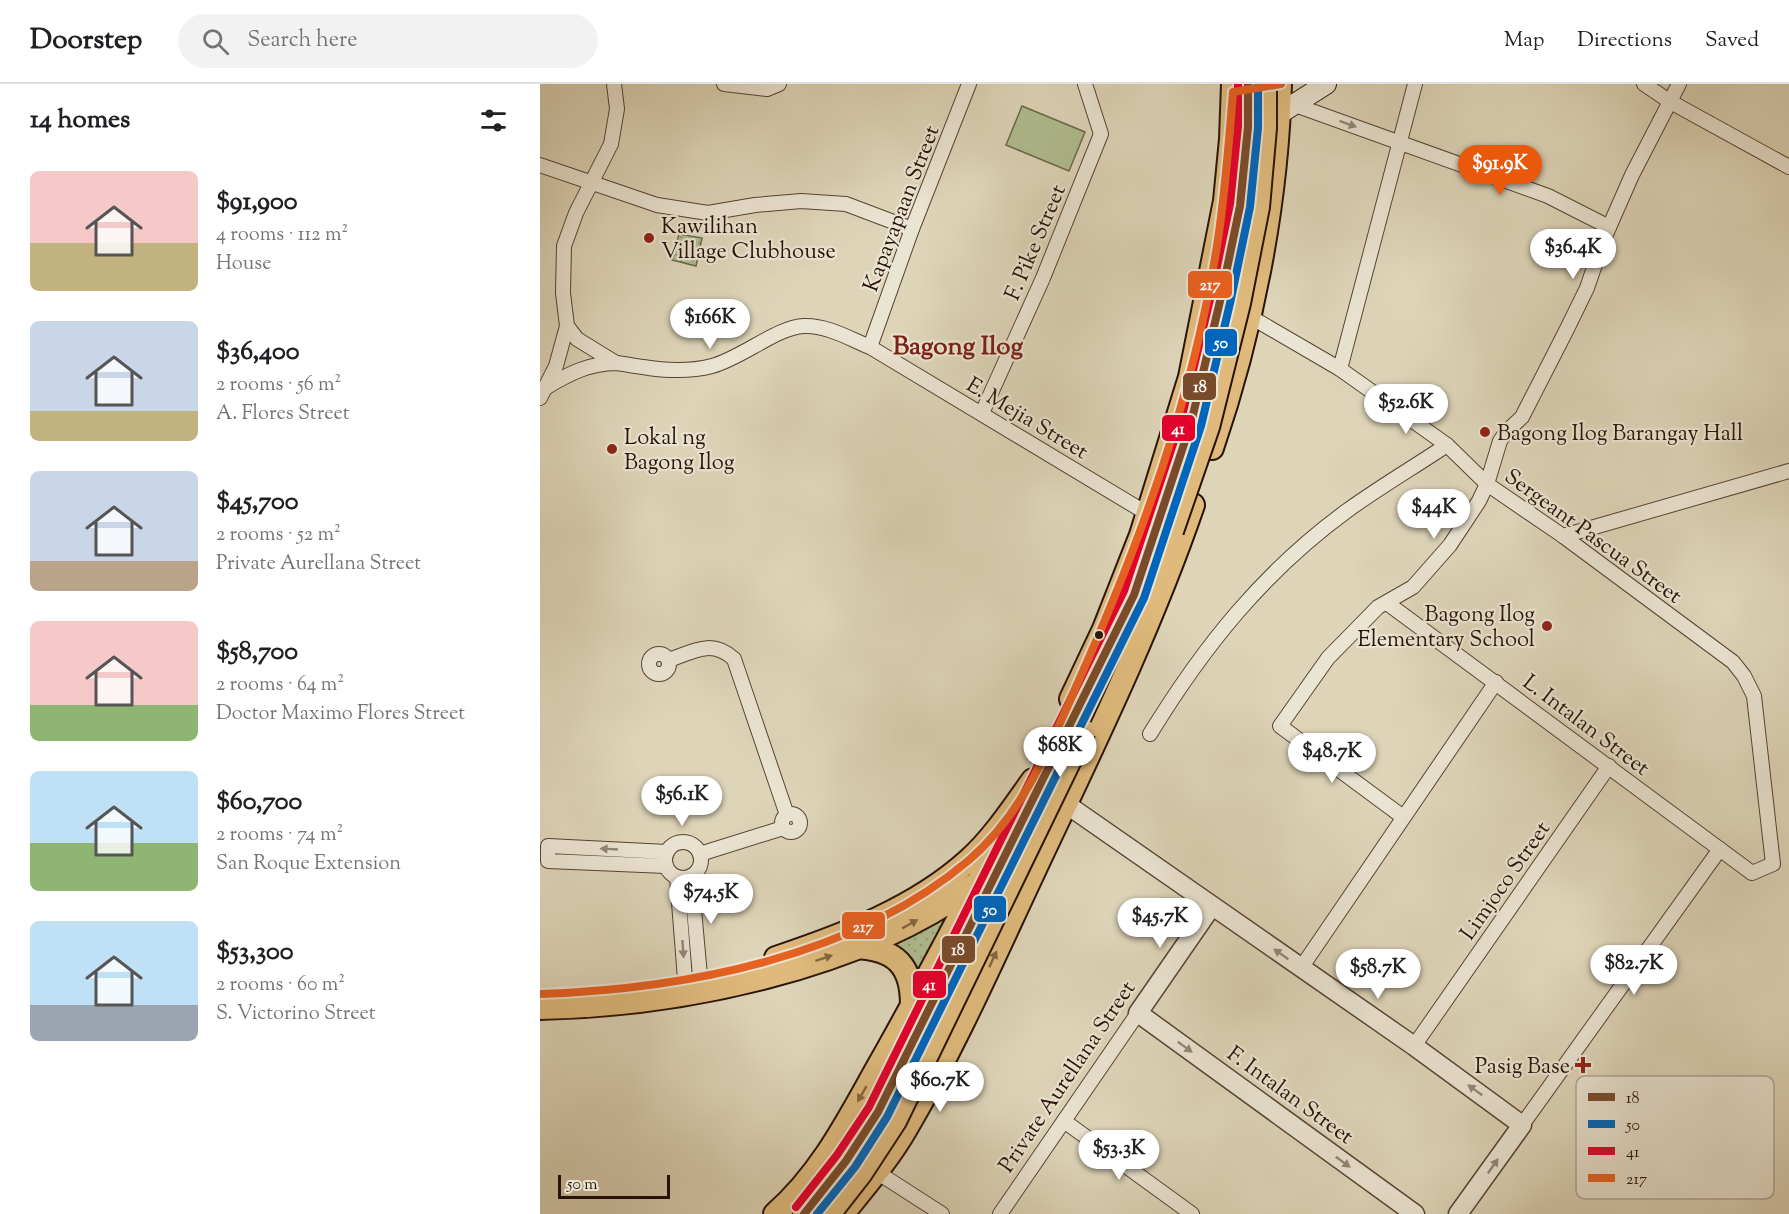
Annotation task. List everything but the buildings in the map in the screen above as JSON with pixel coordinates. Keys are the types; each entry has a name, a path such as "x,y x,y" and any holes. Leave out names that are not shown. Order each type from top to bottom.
{"main road":[{"path":"829,1214 861,1173 896,1121 1148,600 1208,427 1239,303 1258,207 1265,128 1265,84"},
{"path":"842,1214 869,1182 907,1128 969,1012 1133,660 1180,543 1231,391 1249,316 1287,109 1280,84 1238,86"},
{"path":"1232,117 1287,109 1326,84"},
{"path":"775,1214 795,1197 831,1150 907,1015 1033,780 1104,629 1148,514 1190,377 1225,201 1232,117 1238,86"},
{"path":"804,1214 846,1161 878,1112 1134,595 1191,423 1240,206 1248,127 1238,86"},
{"path":"1190,377 1231,391"},
{"path":"540,994 605,990 692,978 773,959 826,941 877,919 927,892 957,870 986,843 1033,780"},
{"path":"540,1008 619,1003 684,994 759,978 856,947 903,928 947,903 978,882 1066,805"},
{"path":"856,947 879,950 899,961 906,969 910,979 907,1015"}],"street":[{"path":"544,392 556,366 567,326 562,293 564,246 576,213 611,144 617,109 614,84"},
{"path":"724,84 767,89 779,84"},
{"name":"Kapayapaan Street","path":"870,347 912,229 969,84"},
{"name":"F. Pike Street","path":"982,413 1043,278 1101,134 1085,84"},
{"path":"1340,369 1415,84"},
{"path":"1644,84 1669,101 1789,166"},
{"path":"1403,817 1280,726 1328,658 1378,607 1413,587 1450,545 1479,501 1487,484 1500,441 1522,417 1562,339 1587,288 1609,227 1632,175 1679,84"},
{"path":"1287,109 1401,143 1548,196 1609,227"},
{"path":"540,165 657,205 708,213 755,205 801,201 846,204 912,229"},
{"name":"Sergeant Pascua Street","path":"1249,316 1340,369 1447,445 1487,484 1563,536 1733,662 1744,676 1754,696 1773,864 1762,870"},
{"path":"567,326 577,339 616,363"},
{"name":"E. Mejia Street","path":"544,392 579,369 616,363 658,370 695,370 726,362 786,330 805,326 828,330 870,347 1148,514"},
{"path":"1150,734 1181,682 1217,634 1300,548 1347,511 1447,445"},
{"path":"1563,536 1789,471"},
{"name":"L. Intalan Street","path":"1388,603 1752,873 1762,870"},
{"path":"669,660 712,647 724,650 734,659 785,821 700,854"},
{"path":"1301,968 1496,682"},
{"name":"Limjoco Street","path":"1414,1046 1609,766"},
{"path":"1033,780 1414,1046 1522,1125"},
{"path":"684,843 694,846 700,854 700,867 684,877 669,871 666,866 668,852 675,845 684,843"},
{"path":"666,866 548,861 548,846 668,852"},
{"path":"1464,1212 1522,1125 1720,849"},
{"path":"684,877 692,978"},
{"name":"Private Aurellana Street","path":"1000,1214 1212,906"},
{"path":"854,1214 883,1176 913,1130 967,1031 969,1012"},
{"name":"F. Intalan Street","path":"1138,1013 1415,1214"},
{"path":"1064,1121 1192,1214"},
{"path":"883,1176 920,1208 942,1214"}],"green space":[{"path":"1022,106 1085,132 1069,171 1006,145"},
{"path":"679,234 702,238 696,266 672,260"},
{"path":"950,908 919,971 908,954 891,942"}],"transit line":[{"name":"41","path":"796,1207 837,1155 869,1107 1124,591 1181,420 1211,295 1230,204 1238,126 1238,84"},
{"name":"18","path":"804,1214 846,1161 878,1112 1134,595 1191,423 1221,297 1240,206 1248,127 1248,84"},
{"name":"50","path":"817,1214 855,1167 887,1117 1144,598 1201,426 1231,299 1250,207 1258,128 1258,84"},
{"name":"217","path":"540,994 652,985 709,975 821,944 874,921 924,893 969,860 1005,821 1021,799 1058,729 1102,628 1162,468 1194,358 1207,302 1222,208 1233,92 1281,84"}],"place":[{"name":"Kawilihan Village Clubhouse","path":"649,238"},
{"name":"Bagong Ilog Barangay Hall","path":"1485,432"},
{"name":"Lokal ng Bagong Ilog","path":"612,449"},
{"name":"Bagong Ilog Elementary School","path":"1547,626"},
{"name":"Pasig Base","path":"1583,1065"}],"district":[{"name":"Bagong Ilog","path":"958,345"}]}
